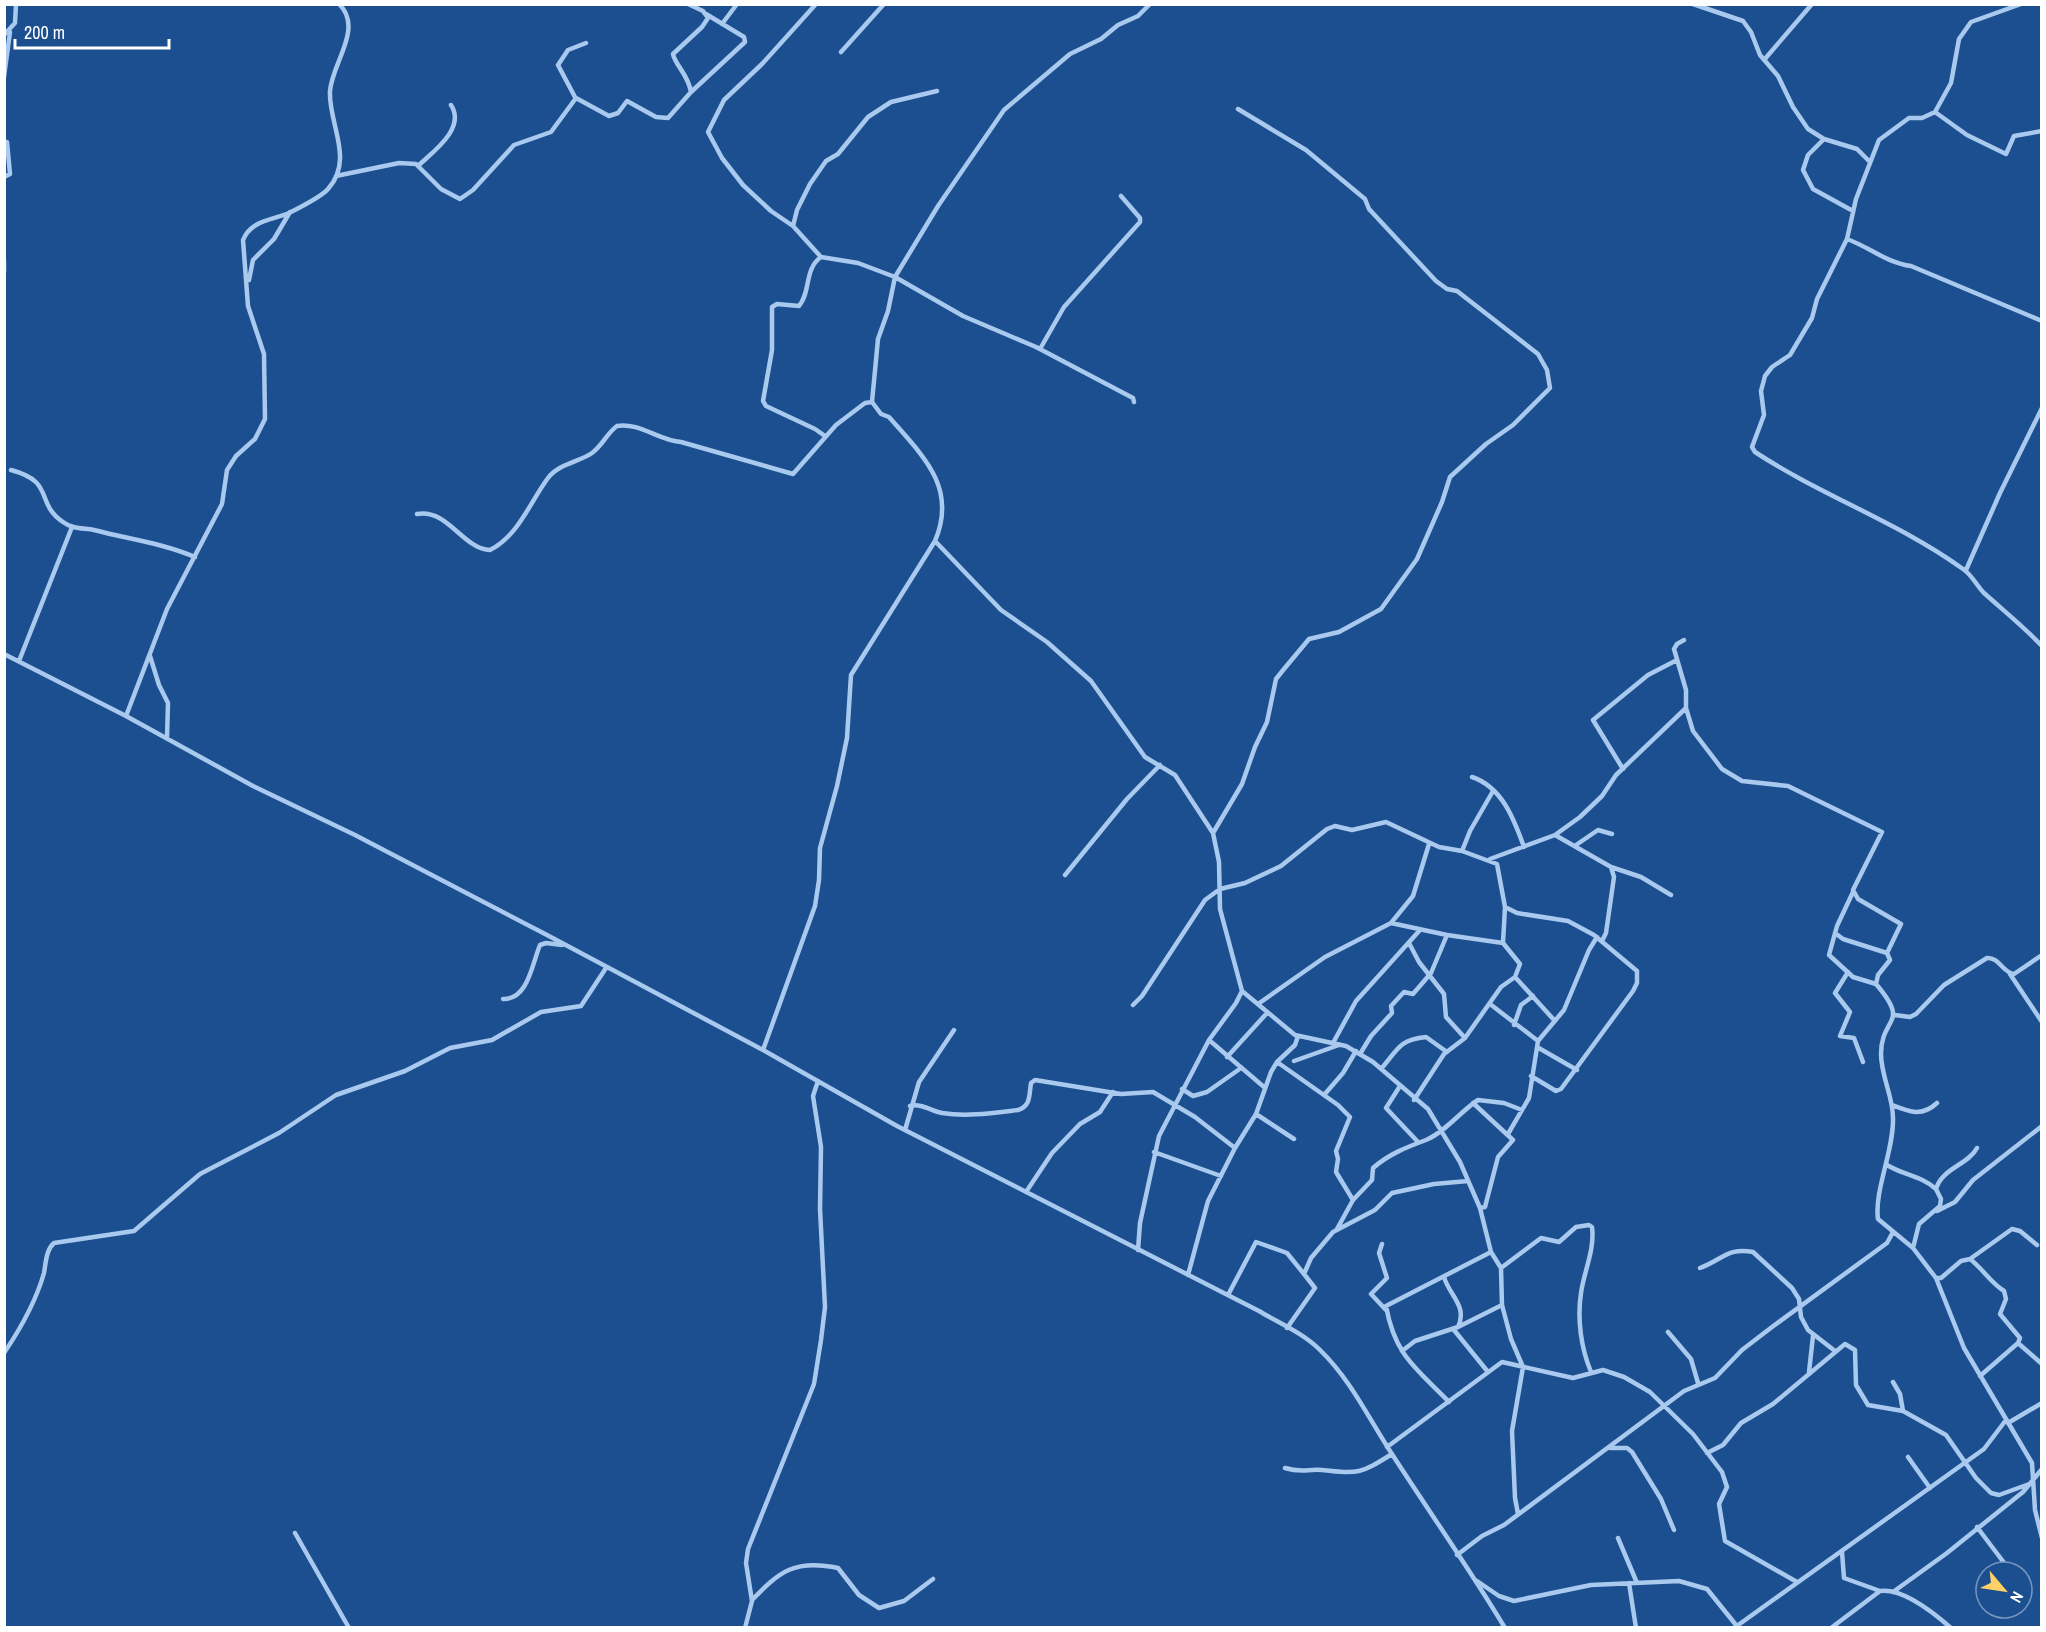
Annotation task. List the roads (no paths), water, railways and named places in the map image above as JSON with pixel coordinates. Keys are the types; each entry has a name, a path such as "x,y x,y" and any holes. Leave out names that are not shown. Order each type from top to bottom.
{"street":[{"path":"4,77 7,33 15,23 16,4"},
{"path":"126,716 167,609 222,504 227,470 236,456 255,439 264,419 264,354 252,320 246,290 243,240 245,235 261,222 290,213 326,190 336,176 340,163 340,146 330,87 349,22 345,11 339,4"},
{"path":"576,99 584,100 609,116 617,114 627,101 663,120 668,118 691,92 744,43 744,37 688,4"},
{"path":"722,24 737,4"},
{"path":"816,4 768,58 724,100 708,132 722,158 743,185 771,211 793,226 820,257 858,263 895,277 963,316 1040,349 1120,390 1133,398 1134,402"},
{"path":"841,52 884,4"},
{"path":"763,1050 815,906 820,848 847,738 851,675 935,541 940,528 943,507 937,479 889,417 881,414 873,402 876,348 895,277 938,206 1005,110 1070,54 1101,39 1118,25 1138,16 1150,4"},
{"path":"1693,4 1743,21 1751,32 1764,60 1778,76 1811,132 1824,139 1851,146 1870,162"},
{"path":"1764,60 1812,4"},
{"path":"2021,4 1971,22 1959,39 1951,83 1935,112 1922,118 1909,118 1889,130 1879,140 1853,211 1846,239 1820,293 1812,318 1792,352 1772,366 1765,376 1761,391 1764,416 1752,450 1785,472 1854,509 1888,524 1966,570 1982,591 2024,626 2042,646"},
{"path":"691,92 686,74 674,59 673,54 702,27 706,21 706,14"},
{"path":"576,99 558,65 568,50 586,43"},
{"path":"793,226 797,210 810,184 826,161 838,154 868,117 891,102 937,91"},
{"path":"336,176 399,163 419,165 441,189 460,199 473,190 514,145 551,132 576,99"},
{"path":"419,165 453,128 455,116 451,105"},
{"path":"1213,833 1242,784 1267,722 1276,679 1309,639 1338,632 1381,609 1417,559 1444,499 1450,477 1545,394 1550,380 1538,354 1458,291 1446,289 1436,281 1369,209 1365,199 1306,150 1238,109"},
{"path":"1935,112 1967,135 2007,154 2013,137 2042,131"},
{"path":"1824,139 1808,155 1803,170 1813,189 1853,211"},
{"path":"4,142 7,142 10,174 4,177"},
{"path":"1040,349 1064,307 1140,223 1140,218 1121,196"},
{"path":"246,290 253,260 274,239 290,213"},
{"path":"1846,239 1867,247 1895,264 1911,266 2042,321"},
{"path":"820,257 813,265 805,297 799,306 777,304 772,307 772,350 763,401 766,406 825,436"},
{"path":"4,261 4,272"},
{"path":"417,514 430,513 461,532 477,546 490,550 499,546 513,531 548,478 594,452 604,443 614,428 621,425 789,474 797,472 825,436 865,403 873,402"},
{"path":"1966,570 2000,492 2042,408"},
{"path":"11,470 28,474 37,480 52,510 61,521 72,527 158,544 195,557"},
{"path":"19,661 72,527"},
{"path":"935,541 1001,610 1047,642 1050,648 1062,654 1091,681 1137,749 1145,757 1175,775 1213,833 1218,852 1220,909 1242,991 1298,1036 1333,1043 1358,1052 1380,1069 1414,1100 1428,1109 1460,1162 1480,1208 1491,1252 1501,1268 1502,1305 1511,1339 1523,1367 1512,1431 1515,1498 1518,1514"},
{"path":"1684,640 1674,646 1686,690 1686,708 1693,731 1712,760 1729,775 1742,781 1788,786 1882,831 1853,890 1835,933 1829,955 1858,980 1876,984 1895,1015 1881,1045 1881,1061 1892,1105 1893,1129 1877,1217 1913,1248 1936,1278 1954,1328 2032,1463 2035,1510 2042,1538"},
{"path":"4,654 126,716 254,786 355,835 763,1050 905,1130 1228,1295 1287,1328 1323,1353 1366,1408 1387,1447 1418,1489 1457,1555 1505,1628"},
{"path":"150,656 170,709 167,738"},
{"path":"1623,769 1593,720 1648,675 1677,660"},
{"path":"1490,859 1555,835 1595,803 1623,769 1686,708"},
{"path":"1065,875 1114,814 1160,765"},
{"path":"1472,777 1485,783 1509,808 1524,846"},
{"path":"1462,851 1470,831 1493,791"},
{"path":"1133,1005 1142,996 1201,906 1220,889 1245,883 1281,866 1331,827 1352,830 1386,822 1429,844 1490,859 1499,867 1505,907 1503,943"},
{"path":"1576,845 1598,830 1612,834"},
{"path":"1555,835 1611,867 1641,877 1671,896"},
{"path":"1258,1004 1325,957 1390,923 1413,896 1429,844"},
{"path":"1508,1134 1529,1098 1538,1041 1564,1010 1589,950 1606,933 1614,877 1611,867"},
{"path":"1853,890 1858,898 1900,924 1887,952 1890,960 1878,975 1876,984"},
{"path":"1505,907 1516,913 1560,918 1599,939 1606,948 1637,971 1637,983 1578,1070 1562,1089 1556,1090 1531,1076"},
{"path":"1390,923 1447,935 1503,943 1519,961 1515,977 1501,987 1465,1038 1447,1052 1414,1100"},
{"path":"1333,1043 1356,1001 1420,930"},
{"path":"1835,933 1863,946 1887,952"},
{"path":"1324,1095 1371,1036 1390,1017 1391,1006 1397,997 1404,992 1414,993 1431,973 1447,935"},
{"path":"503,999 511,999 520,993 540,945 546,943 564,945"},
{"path":"1409,943 1419,962 1431,973 1444,994 1446,1017 1465,1038"},
{"path":"2009,974 2020,972 2042,955"},
{"path":"1895,1015 1910,1017 1916,1014 1944,985 1987,958 1994,959 2009,974 2042,1022"},
{"path":"4,1353 31,1306 48,1253 54,1242 134,1231 200,1174 279,1133 336,1095 405,1071 450,1048 492,1040 541,1012 581,1006 606,968"},
{"path":"1848,972 1834,993 1850,1012 1840,1036 1854,1038 1863,1062"},
{"path":"1515,977 1555,1021"},
{"path":"1138,1250 1140,1222 1154,1152 1182,1089 1209,1040 1242,991"},
{"path":"1514,1025 1521,1005 1533,996"},
{"path":"1490,1004 1514,1025 1538,1041"},
{"path":"1227,1057 1267,1013"},
{"path":"905,1130 910,1106 919,1082 954,1030"},
{"path":"1188,1275 1203,1213 1234,1148 1256,1114 1264,1087 1277,1062 1295,1045 1298,1036"},
{"path":"1380,1069 1400,1044 1412,1039 1426,1037 1447,1052"},
{"path":"1209,1040 1264,1087"},
{"path":"1294,1061 1340,1045"},
{"path":"1537,1047 1578,1070"},
{"path":"1277,1062 1324,1095 1350,1117 1336,1151 1338,1159 1336,1172 1353,1200"},
{"path":"1182,1089 1193,1096 1202,1094 1241,1068"},
{"path":"910,1106 923,1106 941,1113 955,1114 1018,1110 1026,1106 1031,1083 1035,1080 1121,1094 1153,1092 1175,1104 1234,1148"},
{"path":"745,1628 752,1601 746,1563 748,1549 814,1384 825,1307 820,1209 821,1147 813,1096 818,1081"},
{"path":"1400,1086 1388,1101 1387,1110 1418,1142"},
{"path":"1026,1192 1052,1153 1080,1124 1100,1112 1113,1092"},
{"path":"1304,1274 1311,1258 1336,1230 1353,1200 1371,1182 1374,1166 1426,1140 1473,1103 1488,1100 1522,1110"},
{"path":"1473,1103 1495,1126 1513,1140 1498,1157 1485,1207 1480,1208"},
{"path":"1892,1105 1918,1113 1929,1110 1937,1103"},
{"path":"1256,1114 1294,1139"},
{"path":"1913,1248 1919,1224 1955,1202 1973,1180 2042,1126"},
{"path":"1936,1189 1945,1176 1959,1162 1971,1157 1977,1148"},
{"path":"1154,1152 1221,1176"},
{"path":"1887,1165 1903,1175 1924,1179 1936,1189 1941,1202 1937,1211"},
{"path":"1336,1230 1375,1210 1387,1196 1399,1189 1468,1181"},
{"path":"1501,1268 1541,1238 1559,1242 1576,1227 1591,1226 1592,1249 1580,1304 1581,1343 1591,1372"},
{"path":"1936,1278 1941,1278 1961,1261 1970,1259 2012,1229 2020,1231 2037,1245"},
{"path":"1891,1239 1893,1232"},
{"path":"1457,1555 1518,1514 1698,1383 1719,1376 1742,1350 1891,1239 1902,1239"},
{"path":"1228,1295 1256,1242 1290,1255 1315,1288 1287,1328"},
{"path":"1382,1244 1378,1252 1387,1278 1371,1294 1386,1310 1393,1338 1409,1364 1449,1401"},
{"path":"1386,1310 1388,1303 1491,1252"},
{"path":"1700,1268 1728,1252 1753,1252 1792,1288 1801,1305 1801,1317"},
{"path":"1970,1259 2006,1294 2000,1314 2020,1338 2018,1343 1980,1376"},
{"path":"1443,1277 1460,1307 1461,1321 1456,1328"},
{"path":"1402,1351 1415,1341 1456,1328 1502,1305"},
{"path":"1791,1312 1801,1317 1813,1336 1835,1351"},
{"path":"1456,1328 1488,1372"},
{"path":"1668,1332 1691,1359 1698,1383"},
{"path":"1808,1375 1813,1336"},
{"path":"2018,1343 2042,1364"},
{"path":"1707,1453 1723,1445 1741,1423 1773,1404 1845,1344 1855,1350 1856,1385 1868,1405 1903,1411 1946,1435 1976,1478 1995,1495 2033,1481"},
{"path":"1387,1447 1502,1362 1573,1378 1603,1370 1624,1377 1650,1392 1707,1453 1726,1482 1727,1488 1719,1504 1725,1541 1797,1582"},
{"path":"1893,1382 1900,1394 1903,1411"},
{"path":"1474,1580 1499,1596 1514,1601 1591,1586 1679,1581 1707,1589 1735,1626 1984,1449 2007,1422 2042,1403"},
{"path":"1608,1448 1627,1448 1632,1452 1661,1499 1674,1530"},
{"path":"1285,1468 1302,1473 1322,1470 1350,1474 1372,1467 1392,1454"},
{"path":"1908,1457 1930,1488"},
{"path":"1893,1592 1947,1553 2033,1481 2042,1469"},
{"path":"1977,1527 2002,1560"},
{"path":"295,1533 349,1628"},
{"path":"1618,1538 1637,1583"},
{"path":"1842,1552 1844,1578 1880,1591 1893,1592 1951,1628"},
{"path":"752,1601 776,1576 790,1567 838,1568 859,1595 879,1608 904,1601 933,1580"},
{"path":"1629,1583 1636,1628"},
{"path":"1831,1628 1880,1591"}]}
